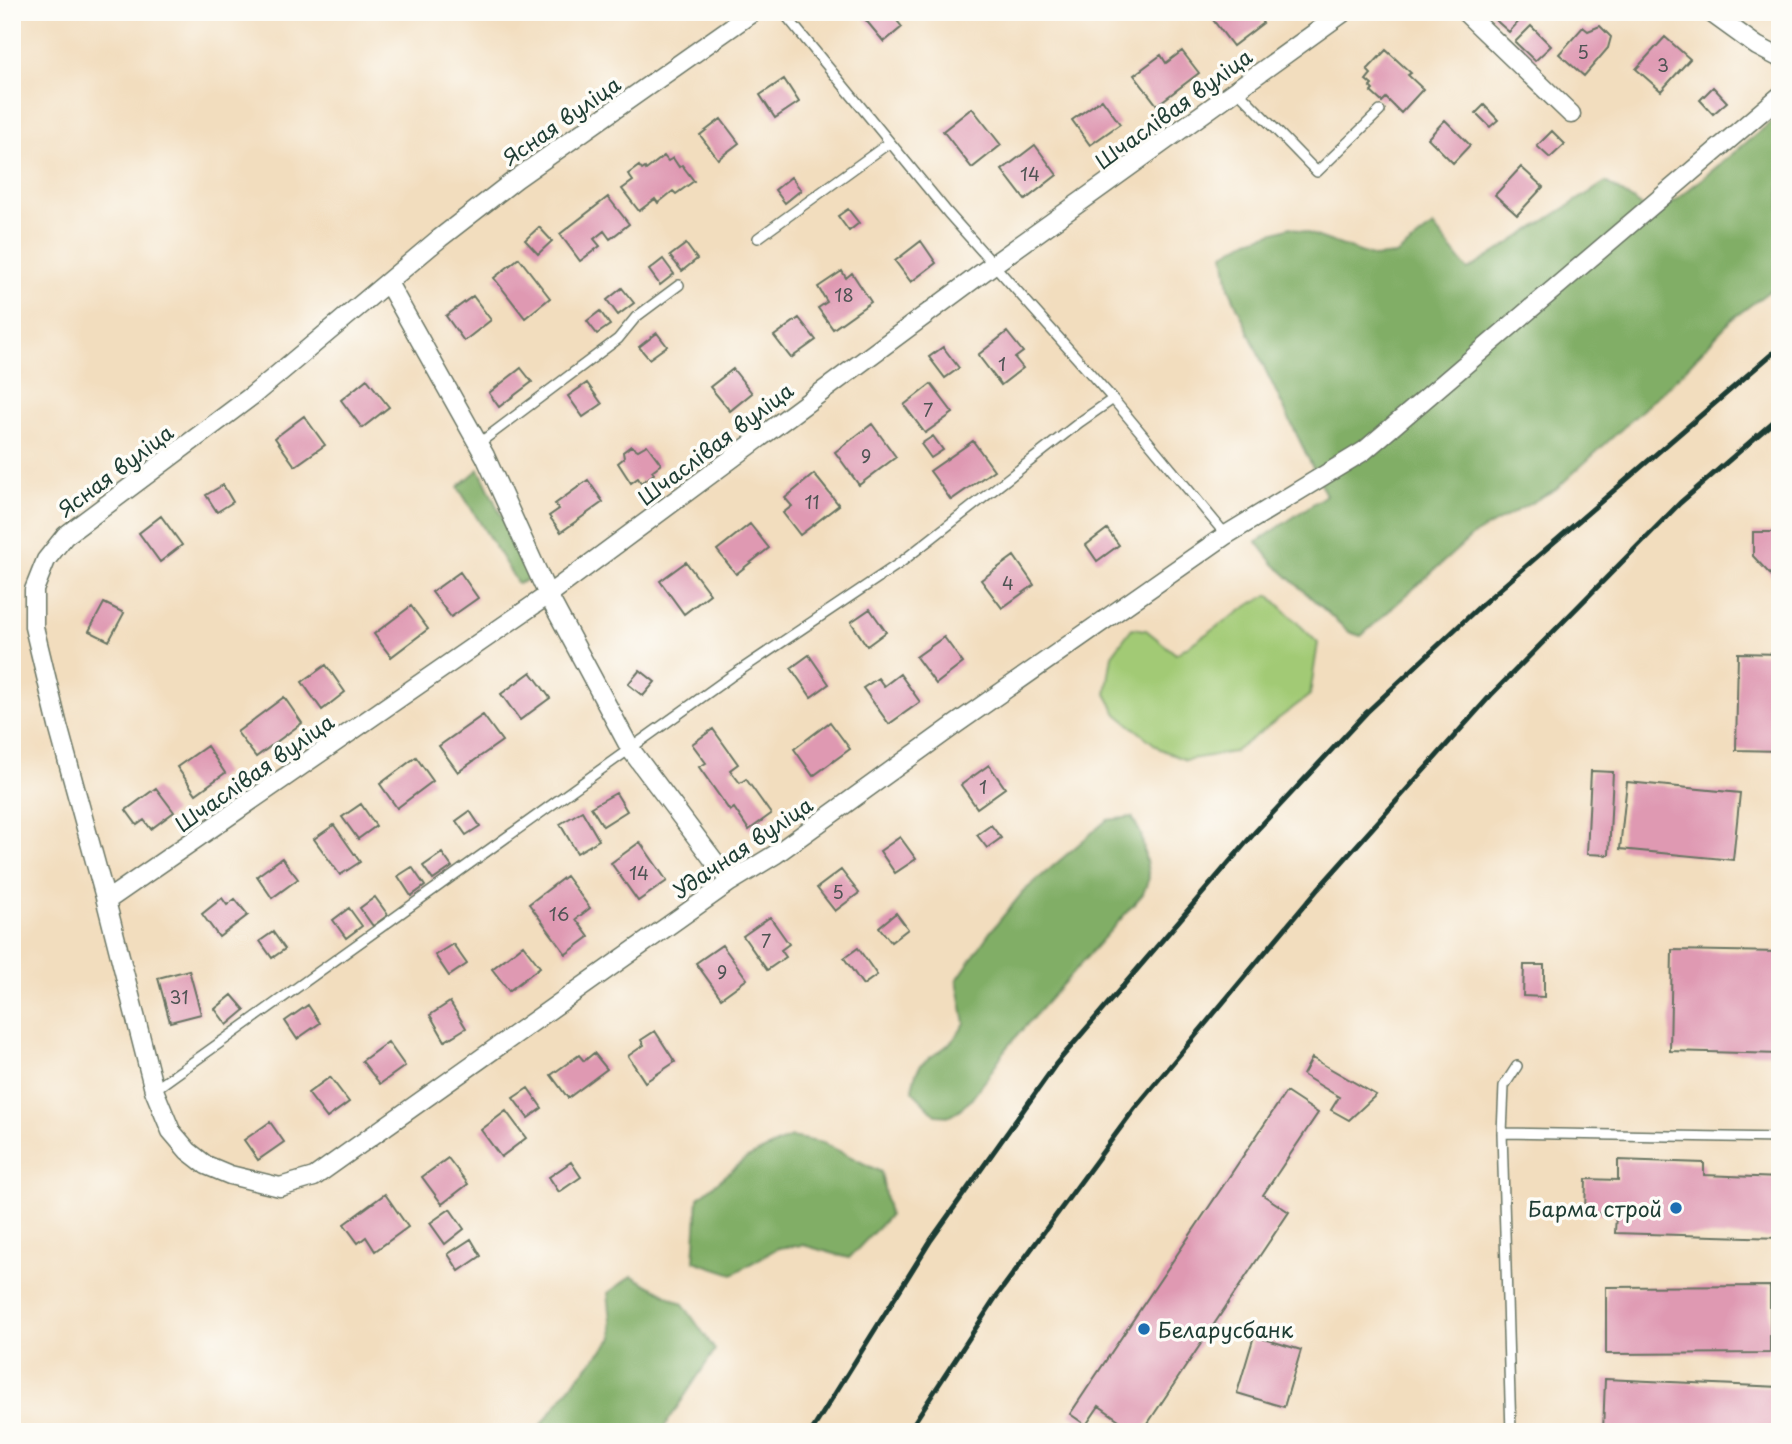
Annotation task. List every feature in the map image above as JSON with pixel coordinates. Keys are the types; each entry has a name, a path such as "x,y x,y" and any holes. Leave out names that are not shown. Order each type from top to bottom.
{"street":[{"name":"Ясная вуліца","path":"280,1187 230,1175 205,1164 188,1151 171,1130 154,1090 34,626 34,590 46,560 65,536 253,395 440,238 516,180 753,12"},
{"name":"Шчаслівая вуліца","path":"106,901 548,595 994,264 1344,12"},
{"path":"1465,12 1571,114"},
{"path":"1710,12 1748,40 1780,58"},
{"name":"Удачная вуліца","path":"280,1187 314,1177 1226,535 1364,452 1780,96"},
{"path":"388,283 478,444 548,595 631,750 730,882"}],"lane":[{"path":"783,12 889,143 1113,399 1226,535"},
{"path":"1237,90 1317,172 1380,111"},
{"path":"758,238 889,143"},
{"path":"478,444 618,339 635,317 679,285"},
{"path":"154,1090 730,677 900,563 1113,399"},
{"path":"1511,1432 1502,1133 1504,1086 1517,1066"},
{"path":"1502,1133 1780,1138"}],"green space":[{"path":"1780,115 1780,283 1732,319 1674,381 1556,489 1472,536 1361,636 1349,632 1274,564 1257,542 1326,495 1229,288 1224,254 1249,240 1291,227 1374,257 1396,255 1433,226 1468,270 1606,182 1643,207 1660,213"},
{"path":"479,469 531,578 518,584 458,487"},
{"path":"1269,595 1318,643 1310,695 1234,752 1185,760 1160,749 1117,714 1106,694 1112,655 1132,628 1146,630 1176,654 1254,602"},
{"path":"1132,817 1141,834 1149,878 1143,894 1006,1048 970,1101 951,1116 936,1115 912,1091 921,1065 954,1039 965,1023 957,980 990,932 1023,892 1107,820"},
{"path":"791,1137 823,1143 881,1172 889,1216 849,1258 803,1245 778,1248 733,1274 694,1261 698,1198 747,1158"},
{"path":"632,1276 683,1304 715,1350 661,1432 536,1432 574,1382 613,1338 608,1293"}],"building":[{"path":"870,12 890,12 902,27 884,42 864,18"},
{"path":"1207,12 1254,12 1263,23 1233,46"},
{"path":"1492,12 1514,12 1521,19 1509,32 1490,15"},
{"path":"1531,26 1551,46 1535,61 1515,42"},
{"path":"1600,26 1611,37 1608,48 1584,76 1559,54 1583,27 1588,31"},
{"path":"1665,37 1690,59 1661,91 1636,69"},
{"path":"1386,50 1411,73 1408,75 1423,89 1401,113 1386,98 1382,102 1371,92 1372,85 1366,80 1371,74 1367,70"},
{"path":"1182,51 1199,73 1157,105 1134,75 1161,55 1166,63"},
{"path":"784,79 799,102 775,118 760,95"},
{"path":"1713,87 1727,102 1713,114 1700,100"},
{"path":"1102,99 1120,124 1090,145 1072,120"},
{"path":"1484,105 1498,120 1490,127 1476,113"},
{"path":"972,108 1001,145 972,168 943,131"},
{"path":"721,119 739,143 718,159 700,135"},
{"path":"1445,120 1470,145 1453,163 1428,138"},
{"path":"1552,131 1565,144 1550,158 1537,146"},
{"path":"1035,145 1057,175 1025,200 1002,170"},
{"path":"664,156 668,161 673,158 679,167 682,165 694,181 676,194 673,191 658,203 655,199 639,211 622,189 633,181 628,174 639,166 646,170"},
{"path":"1521,167 1543,187 1517,215 1495,195"},
{"path":"791,177 801,190 785,203 775,190"},
{"path":"608,197 629,224 610,239 604,231 594,239 600,246 580,261 560,234"},
{"path":"848,209 859,223 849,231 838,216"},
{"path":"539,227 552,241 538,254 525,240"},
{"path":"921,241 936,263 911,282 895,261"},
{"path":"686,244 697,259 682,271 670,256"},
{"path":"519,258 550,298 525,318 494,278"},
{"path":"663,259 674,274 660,285 649,270"},
{"path":"842,271 846,278 852,273 871,302 833,329 818,308 827,302 818,287"},
{"path":"622,288 634,303 618,315 607,300"},
{"path":"473,296 491,320 464,341 446,316"},
{"path":"600,311 610,325 597,334 587,321"},
{"path":"799,318 816,340 791,358 774,336"},
{"path":"1007,332 1023,352 1015,358 1023,368 1001,385 978,355"},
{"path":"657,333 667,346 649,359 639,347"},
{"path":"943,347 959,368 945,378 929,357"},
{"path":"521,368 532,382 499,407 489,393"},
{"path":"733,369 752,393 730,411 710,387"},
{"path":"367,379 389,407 362,428 341,400"},
{"path":"587,383 602,404 583,417 568,396"},
{"path":"931,384 953,413 925,433 904,405"},
{"path":"304,416 325,445 295,466 275,438"},
{"path":"872,424 896,457 859,485 835,452"},
{"path":"933,436 943,450 931,458 921,444"},
{"path":"973,441 994,470 951,500 930,471"},
{"path":"647,445 661,464 652,471 654,474 641,483 638,478 631,483 618,463 624,458 623,452 631,446 638,450"},
{"path":"814,474 839,505 800,535 783,513 792,506 785,498"},
{"path":"588,480 603,502 561,532 549,516 559,509 555,504"},
{"path":"223,485 233,502 217,512 206,495"},
{"path":"161,516 182,545 160,562 139,533"},
{"path":"750,524 769,548 736,574 717,550"},
{"path":"1107,529 1119,545 1097,561 1086,545"},
{"path":"1753,532 1780,532 1780,585 1753,556"},
{"path":"1014,556 1034,585 1002,608 981,580"},
{"path":"686,562 710,594 684,614 660,581"},
{"path":"460,572 478,598 451,617 432,592"},
{"path":"104,603 124,613 109,641 89,631"},
{"path":"411,606 428,629 391,657 374,634"},
{"path":"870,609 886,632 867,646 851,622"},
{"path":"944,637 963,663 936,684 916,657"},
{"path":"1738,653 1780,654 1780,751 1736,750"},
{"path":"809,655 829,684 811,697 791,668"},
{"path":"326,665 345,692 322,710 302,682"},
{"path":"640,670 655,682 643,696 628,684"},
{"path":"531,672 550,698 520,720 501,694"},
{"path":"900,674 920,702 889,724 863,688 878,678 884,686"},
{"path":"284,697 302,723 256,757 237,732"},
{"path":"483,715 502,741 458,772 439,746"},
{"path":"830,722 850,749 813,776 794,749"},
{"path":"713,729 738,764 730,770 740,783 746,779 771,814 749,830 734,808 730,811 699,767 706,763 692,744"},
{"path":"207,746 225,773 196,794 177,767"},
{"path":"416,757 433,781 397,808 380,784"},
{"path":"989,765 1005,788 977,808 961,785"},
{"path":"1591,771 1613,772 1609,855 1587,854"},
{"path":"1627,782 1740,793 1733,860 1620,849"},
{"path":"156,788 174,812 151,829 144,820 137,825 126,810"},
{"path":"616,793 627,811 603,826 591,807"},
{"path":"361,804 376,826 358,839 342,817"},
{"path":"470,811 480,826 466,835 456,821"},
{"path":"582,811 599,840 577,853 560,824"},
{"path":"334,825 360,862 340,875 314,839"},
{"path":"991,825 1001,838 987,848 977,835"},
{"path":"900,837 916,859 895,873 880,851"},
{"path":"640,842 667,881 638,901 611,863"},
{"path":"442,853 452,867 433,880 423,866"},
{"path":"282,858 298,879 272,898 257,876"},
{"path":"412,867 425,886 411,896 398,876"},
{"path":"841,870 859,893 835,911 817,888"},
{"path":"566,876 590,908 576,919 589,937 566,954 529,904"},
{"path":"375,897 388,915 373,926 360,908"},
{"path":"222,898 227,905 235,899 248,915 219,937 202,914"},
{"path":"349,908 362,926 346,938 333,920"},
{"path":"896,913 908,929 891,942 879,927"},
{"path":"770,917 789,944 781,950 786,957 767,970 743,936"},
{"path":"273,932 285,949 272,958 260,941"},
{"path":"453,944 467,964 449,976 435,955"},
{"path":"523,945 540,967 509,991 492,969"},
{"path":"722,945 747,979 721,998 696,963"},
{"path":"858,948 877,975 863,985 844,958"},
{"path":"1672,950 1780,952 1780,1054 1670,1051"},
{"path":"1524,965 1544,965 1544,997 1523,996"},
{"path":"189,970 201,1014 170,1022 158,978"},
{"path":"232,995 245,1010 227,1025 215,1009"},
{"path":"450,1002 466,1028 445,1041 430,1015"},
{"path":"308,1005 320,1023 297,1039 285,1021"},
{"path":"655,1031 675,1062 645,1082 628,1056 644,1045 641,1040"},
{"path":"388,1042 405,1066 380,1084 362,1061"},
{"path":"594,1053 607,1069 568,1098 551,1075 579,1055 584,1061"},
{"path":"1312,1058 1376,1095 1349,1120 1331,1110 1339,1097 1303,1075"},
{"path":"330,1077 349,1102 327,1118 308,1093"},
{"path":"528,1088 542,1108 528,1118 513,1098"},
{"path":"1286,1092 1318,1113 1263,1195 1289,1212 1142,1432 1136,1432 1099,1406 1086,1425 1070,1414"},
{"path":"506,1111 526,1138 501,1157 481,1130"},
{"path":"270,1122 284,1142 258,1160 244,1140"},
{"path":"448,1158 468,1184 442,1204 422,1177"},
{"path":"1618,1160 1704,1163 1704,1175 1780,1178 1780,1238 1615,1233 1616,1214 1585,1213 1586,1179 1618,1180"},
{"path":"571,1162 581,1177 559,1192 549,1177"},
{"path":"385,1194 408,1227 375,1251 366,1237 358,1243 344,1224"},
{"path":"450,1209 464,1229 445,1244 430,1223"},
{"path":"471,1239 481,1256 459,1271 448,1254"},
{"path":"1770,1286 1770,1353 1606,1354 1606,1287"},
{"path":"1254,1336 1301,1350 1284,1407 1237,1393"},
{"path":"1605,1379 1780,1387 1780,1432 1603,1432"}],"railway":[{"path":"811,1432 931,1240 1056,1064 1256,831 1367,712 1479,607 1780,347"},
{"path":"908,1432 996,1297 1135,1108 1318,889 1491,695 1680,503 1780,416"}],"place":[{"name":"Барма строй","path":"1676,1208"},
{"name":"Беларусбанк","path":"1144,1329"}]}
